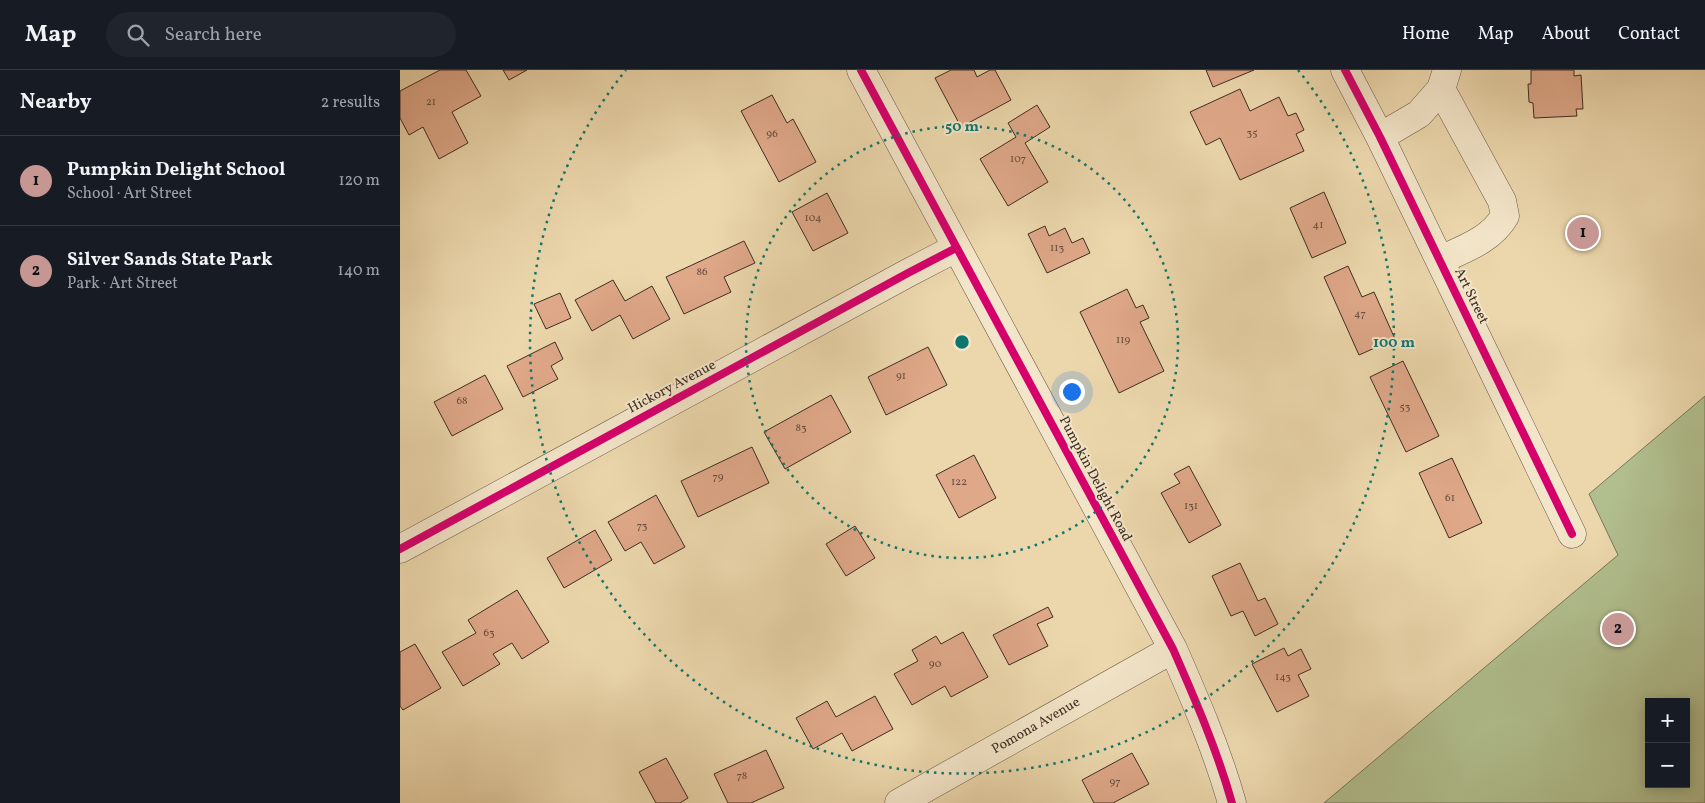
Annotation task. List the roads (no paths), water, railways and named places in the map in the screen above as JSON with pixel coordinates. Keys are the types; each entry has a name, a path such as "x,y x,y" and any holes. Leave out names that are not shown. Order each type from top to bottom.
{"street":[{"name":"Pumpkin Delight Road","path":"861,70 1173,649 1203,717 1232,803"},
{"name":"Art Street","path":"1345,70 1380,137 1572,534"},
{"path":"1380,137 1419,114 1444,80 1502,201 1505,216 1498,228 1471,246 1440,260"},
{"name":"Hickory Avenue","path":"400,549 956,248"},
{"name":"Pomona Avenue","path":"900,803 1173,649"}],"place":[{"name":"Pumpkin Delight School","path":"1583,233"},
{"name":"Silver Sands State Park","path":"1618,629"}]}
